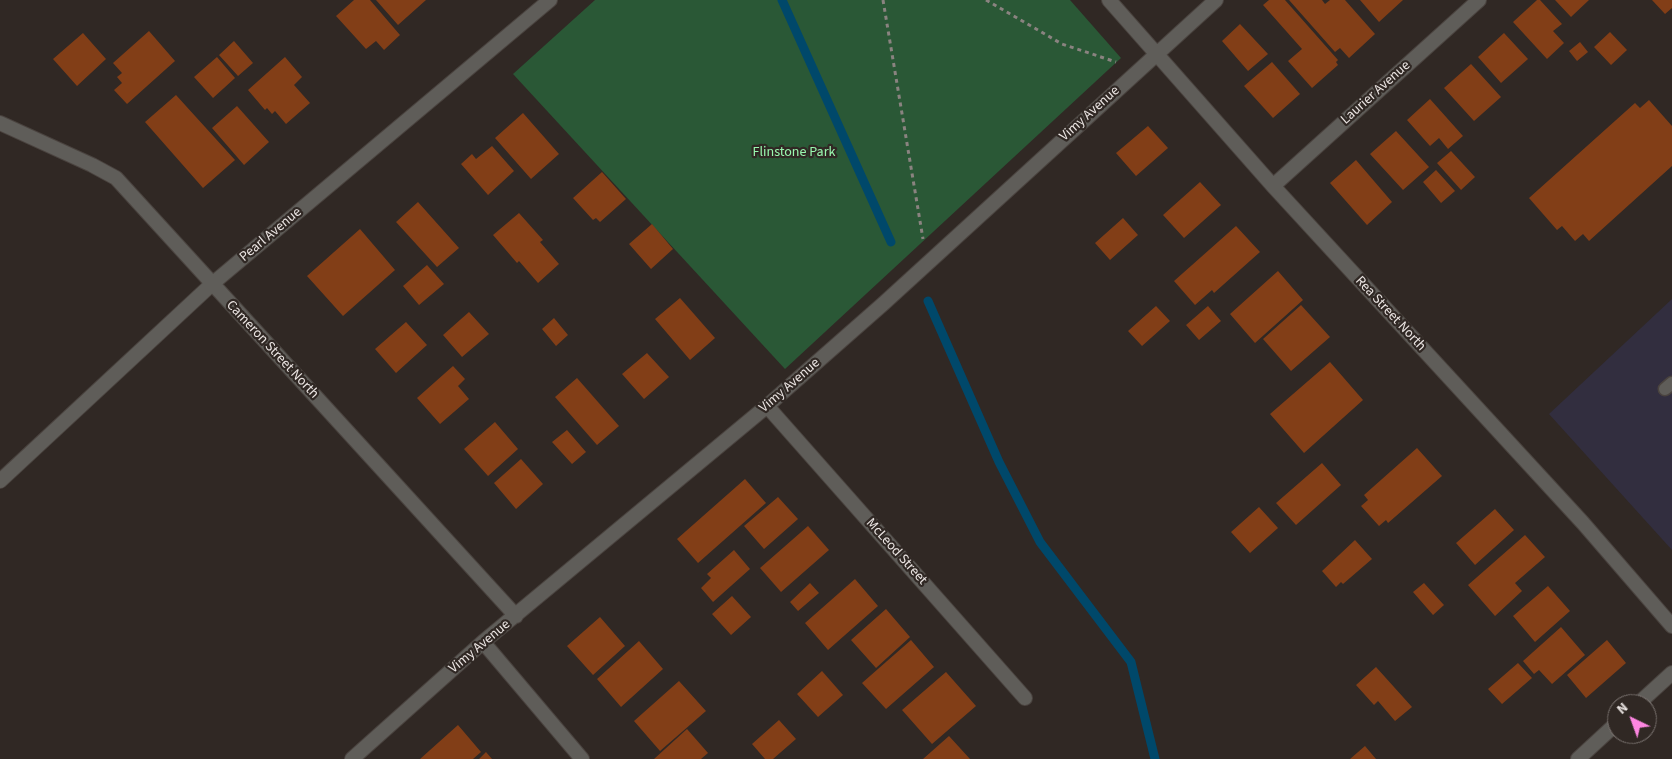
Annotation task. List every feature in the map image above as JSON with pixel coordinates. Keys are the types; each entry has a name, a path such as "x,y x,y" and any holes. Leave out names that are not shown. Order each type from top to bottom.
{"street":[{"name":"Pearl Avenue","path":"0,481 212,284 550,0"},
{"name":"Rea Street North","path":"1109,0 1273,186 1583,523 1672,626"},
{"name":"Vimy Avenue","path":"352,759 483,642 767,406 1216,0"},
{"name":"Laurier Avenue","path":"1273,186 1479,0"},
{"name":"Cameron Street North","path":"0,123 116,178 516,616"},
{"name":"McLeod Street","path":"767,406 1026,698"},
{"path":"483,642 582,759"},
{"path":"1649,694 1672,672"},
{"path":"1578,759 1607,732"}],"path":[{"path":"883,0 927,262"},
{"path":"986,0 1062,44 1138,70"}],"shaded area":[{"path":"1672,299 1672,550 1549,414"}],"green space":[{"name":"Flinstone Park","path":"595,0 1070,0 1121,58 785,369 513,74"}],"building":[{"path":"354,0 370,0 400,35 384,50 376,41 366,49 336,16"},
{"path":"376,0 426,0 398,25"},
{"path":"1269,0 1285,0 1338,60 1336,62 1338,65 1312,88 1288,61 1302,49 1263,5"},
{"path":"1289,0 1322,0 1325,4 1330,0 1345,0 1375,34 1349,58 1340,48 1335,52"},
{"path":"1360,0 1403,0 1379,22"},
{"path":"1537,0 1540,0 1562,24 1553,31 1564,43 1547,59 1513,22"},
{"path":"1555,0 1589,0 1571,17"},
{"path":"1652,0 1672,0 1672,8 1665,14"},
{"path":"1240,24 1268,54 1248,71 1222,41"},
{"path":"149,31 175,61 127,104 114,90 122,83 117,77 122,73 113,63"},
{"path":"1610,32 1627,50 1611,65 1594,47"},
{"path":"83,33 106,59 77,86 53,59"},
{"path":"1504,33 1528,59 1501,83 1478,57"},
{"path":"234,41 253,63 238,76 219,55"},
{"path":"1580,42 1588,52 1577,61 1569,51"},
{"path":"217,57 235,78 213,98 194,77"},
{"path":"285,57 302,77 294,85 310,103 286,124 275,111 272,114 267,108 265,110 248,90"},
{"path":"1272,62 1300,94 1273,118 1244,86"},
{"path":"1471,64 1501,97 1474,121 1444,88"},
{"path":"176,95 235,160 203,188 145,122"},
{"path":"1430,99 1463,136 1448,149 1439,138 1430,146 1407,120"},
{"path":"1649,100 1672,126 1672,166 1589,241 1583,234 1575,241 1562,226 1557,230 1529,198 1635,103 1640,108"},
{"path":"237,106 269,142 244,165 212,128"},
{"path":"523,113 559,154 531,179 495,138"},
{"path":"1148,126 1168,148 1136,176 1116,153"},
{"path":"1396,131 1429,167 1403,190 1370,154"},
{"path":"492,146 514,171 488,195 461,164 472,154 476,159"},
{"path":"1451,151 1475,177 1461,190 1437,163"},
{"path":"1356,160 1392,202 1367,225 1330,183"},
{"path":"1436,170 1455,191 1441,203 1423,182"},
{"path":"602,172 626,199 600,222 596,218 593,220 573,198"},
{"path":"1200,182 1221,205 1184,238 1163,215"},
{"path":"418,202 459,248 437,267 396,222"},
{"path":"519,213 543,240 540,242 559,264 538,283 519,261 517,263 493,235"},
{"path":"1123,218 1138,235 1110,260 1095,243"},
{"path":"652,224 673,249 651,269 629,244"},
{"path":"1236,226 1260,252 1214,293 1212,290 1195,305 1174,281"},
{"path":"360,229 395,270 343,316 307,276"},
{"path":"427,265 444,284 419,305 403,286"},
{"path":"1278,271 1303,300 1255,343 1230,314"},
{"path":"680,298 715,338 690,360 655,319"},
{"path":"1301,305 1330,337 1291,371 1263,339"},
{"path":"1156,306 1170,321 1142,346 1128,331"},
{"path":"1208,306 1221,321 1199,340 1186,325"},
{"path":"469,312 489,334 462,357 443,335"},
{"path":"554,318 568,335 556,346 542,329"},
{"path":"406,322 427,345 396,373 375,349"},
{"path":"647,353 669,377 644,399 622,374"},
{"path":"1330,362 1363,400 1304,453 1270,414"},
{"path":"453,366 465,379 458,386 469,399 440,424 417,398"},
{"path":"577,378 619,426 597,445 555,397"},
{"path":"495,422 518,449 488,476 464,449"},
{"path":"567,430 586,452 572,464 552,442"},
{"path":"1417,448 1442,476 1388,523 1386,520 1379,526 1361,506 1368,500 1364,495"},
{"path":"521,459 543,484 516,509 494,483"},
{"path":"1322,463 1341,485 1296,525 1276,503"},
{"path":"745,479 766,503 698,563 677,539"},
{"path":"778,497 798,519 764,549 744,526"},
{"path":"1259,507 1278,528 1250,553 1231,532"},
{"path":"1495,509 1514,530 1475,565 1456,543"},
{"path":"808,526 829,550 781,592 760,568"},
{"path":"1525,535 1545,557 1515,583 1522,591 1495,616 1468,585"},
{"path":"1355,540 1372,559 1343,584 1341,582 1336,587 1322,571"},
{"path":"734,550 750,569 713,602 701,588 711,578 707,574"},
{"path":"855,579 878,606 828,650 805,623"},
{"path":"810,583 819,593 798,611 790,602"},
{"path":"1424,583 1444,605 1433,615 1413,592"},
{"path":"1548,586 1570,611 1535,642 1513,616"},
{"path":"732,596 751,617 731,635 712,614"},
{"path":"886,609 910,637 876,668 851,640"},
{"path":"600,617 625,646 593,675 567,646"},
{"path":"1561,627 1585,655 1552,684 1539,670 1534,674 1523,661"},
{"path":"911,640 934,667 886,709 862,683"},
{"path":"1607,640 1626,663 1586,698 1567,675"},
{"path":"639,641 663,669 621,707 597,679"},
{"path":"1518,663 1532,678 1502,704 1488,689"},
{"path":"1376,667 1412,707 1395,721 1378,701 1374,705 1356,685"},
{"path":"822,671 843,695 818,717 797,694"},
{"path":"946,672 976,706 932,744 902,710"},
{"path":"679,681 706,711 660,751 634,721"},
{"path":"779,720 796,739 773,759 765,759 752,744"},
{"path":"458,725 481,752 473,759 420,759"},
{"path":"687,729 708,753 701,759 654,759"},
{"path":"949,736 970,759 923,759"},
{"path":"1365,746 1376,759 1350,759"},
{"path":"486,752 492,759 479,759"}],"waterway":[{"path":"782,0 891,242"},
{"path":"928,301 999,462 1040,542 1131,662 1155,759"}]}
